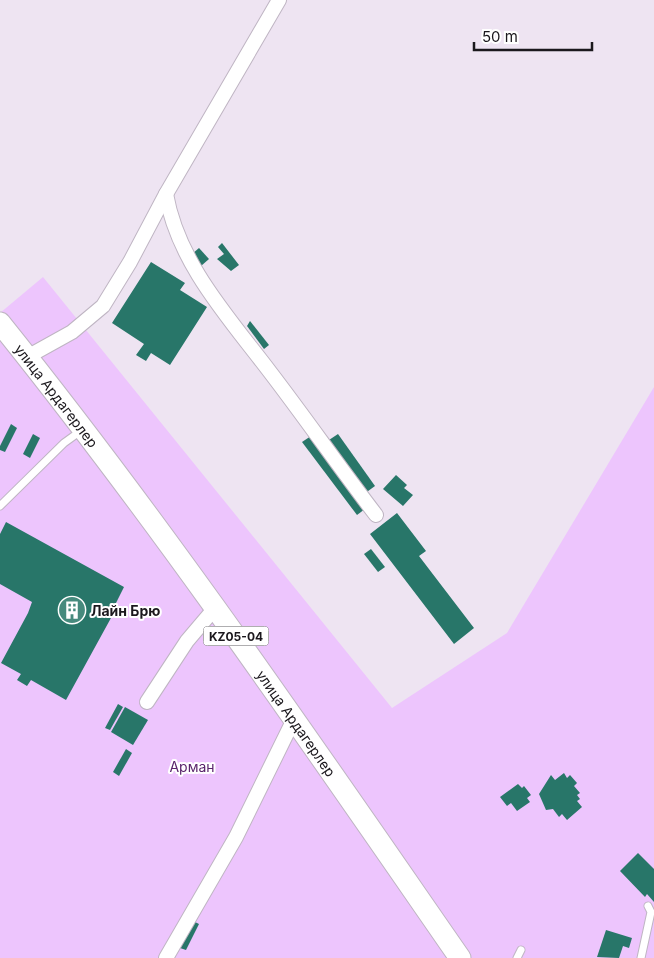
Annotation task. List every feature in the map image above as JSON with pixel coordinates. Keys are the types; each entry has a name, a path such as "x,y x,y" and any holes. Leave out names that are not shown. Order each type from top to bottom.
{"main road":[{"name":"улица Ардагерлер","path":"0,323 215,608 460,958"}],"street":[{"path":"27,357 72,332 103,306 279,0"},
{"path":"166,194 169,212 188,259 235,327 376,515"},
{"path":"146,702 187,641 215,608"},
{"path":"166,958 236,837 294,719"}],"lane":[{"path":"0,506 64,443 82,430"},
{"path":"641,958 651,912 648,906"},
{"path":"517,958 521,950"}],"green space":[{"name":"Арман","path":"43,277 392,708 507,633 654,387 654,958 0,958 0,313"}],"building":[{"path":"222,243 239,265 231,271 217,259 224,254 218,247"},
{"path":"199,248 209,259 201,266 192,254"},
{"path":"151,262 185,283 180,290 207,307 170,365 151,353 146,361 136,355 144,344 112,323"},
{"path":"250,321 269,345 264,349 247,326"},
{"path":"11,424 17,428 5,452 0,450 0,446"},
{"path":"33,434 40,438 30,458 23,454"},
{"path":"338,434 375,486 364,494 326,442"},
{"path":"311,436 365,509 357,515 302,442"},
{"path":"396,475 407,485 404,488 413,495 403,506 383,489"},
{"path":"397,513 426,551 419,556 474,628 454,644 370,534"},
{"name":"Лайн Брю","path":"6,522 124,587 115,605 117,607 66,700 31,680 27,686 17,680 21,674 1,663 32,602 0,584 0,534"},
{"path":"371,549 385,567 378,572 364,554"},
{"path":"118,704 123,707 110,730 105,728"},
{"path":"125,707 148,720 133,745 111,732"},
{"path":"126,749 132,753 119,776 113,772"},
{"path":"564,773 567,778 570,775 577,783 574,786 580,793 577,795 580,799 577,801 582,807 567,820 562,814 559,817 553,809 546,810 539,794 551,775 555,780"},
{"path":"518,784 522,788 524,786 531,795 527,798 530,802 517,811 511,803 507,806 500,797"},
{"path":"638,853 654,869 654,902 647,894 645,897 620,871"},
{"path":"193,921 199,924 186,950 180,948"},
{"path":"606,930 632,938 629,948 623,946 619,958 597,957"}],"place":[{"name":"Лайн Брю","path":"72,610"}]}
